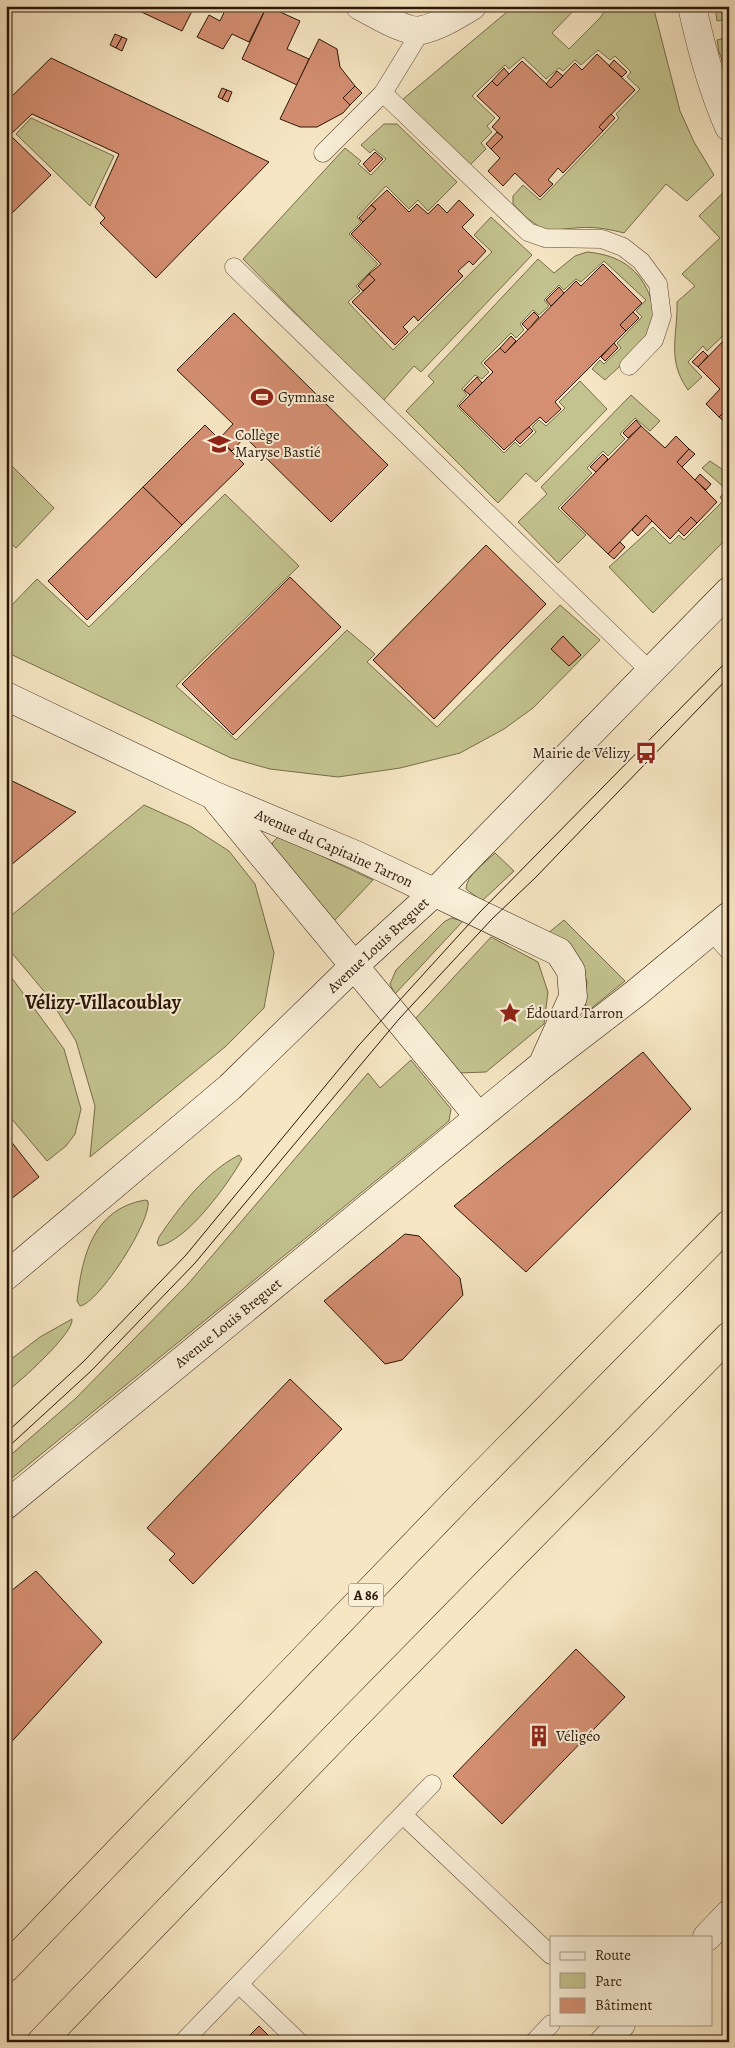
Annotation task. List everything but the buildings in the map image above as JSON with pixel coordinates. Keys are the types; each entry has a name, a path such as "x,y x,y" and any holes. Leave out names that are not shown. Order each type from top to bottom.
{"highway":[{"name":"A 86","path":"6,1968 464,1493 729,1224"},
{"path":"41,2042 349,1722 729,1336"}],"main road":[{"path":"360,6 403,27 421,31 452,18 472,6"},
{"path":"692,6 700,43 716,98 729,127"},
{"name":"Avenue Louis Breguet","path":"6,1276 230,1087 354,965 435,892 729,591"},
{"name":"Avenue du Capitaine Tarron","path":"6,696 213,795 356,855 559,952 571,970 573,997 541,1066"},
{"name":"Avenue du Capitaine Tarron","path":"213,795 479,1117"},
{"name":"Avenue Louis Breguet","path":"6,1505 541,1066 636,993 723,932"},
{"path":"708,1936 729,1914"},
{"path":"604,2042 619,2026"}],"lane":[{"path":"323,153 383,93 421,31"},
{"path":"383,93 528,232 545,238 602,240 623,248 641,261 658,284 662,316 654,340 630,366"},
{"path":"234,267 650,671"},
{"path":"183,2042 432,1784"},
{"path":"402,1815 550,1954"},
{"path":"239,1984 299,2042"},
{"path":"534,2042 550,2025"}],"green space":[{"path":"514,6 578,6 552,33 569,49 600,18 608,6 653,6 680,111 694,142 714,175 687,201 666,184 624,233 593,228 545,231 527,218 513,204 513,196 523,185 540,200 619,118 616,114 640,89 627,77 631,72 615,56 610,60 598,50 581,65 575,60 563,71 559,68 546,79 523,57 509,69 505,65 472,96 495,118 487,126 492,132 481,143 486,149 470,165 402,100"},
{"path":"715,6 729,6 729,19 717,21"},
{"path":"729,37 729,78 719,52 717,40"},
{"path":"31,118 114,156 90,206 16,134"},
{"path":"384,124 397,124 457,182 428,211 418,200 409,209 386,186 357,217 361,222 349,234 378,264 356,286 360,291 348,302 393,350 492,252 474,235 491,217 532,255 421,372 414,366 382,402 243,259 345,148 361,161 358,164 371,175 386,159 374,149 370,153 361,145"},
{"path":"725,191 729,194 729,330 707,351 703,346 688,362 702,377 688,390 681,379 675,357 677,302 695,286 682,274 720,238 699,216"},
{"path":"587,252 609,256 618,260 627,265 641,279 653,307 654,320 652,329 641,346 605,380 592,369 600,360 604,364 621,348 617,343 642,317 636,311 646,300 604,261 581,282 576,279 564,290 559,285 544,300 549,306 539,315 533,310 520,324 524,330 516,338 511,333 481,363 489,372 482,379 475,375 462,389 467,395 457,406 504,453 515,442 520,447 536,432 532,427 539,420 546,426 565,408 559,402 580,381 607,409 536,482 526,473 498,503 406,411 434,382 428,376 538,259 554,273 575,256"},
{"path":"631,395 660,421 650,431 635,418 620,434 625,439 608,456 603,451 587,468 592,473 558,508 586,535 558,563 518,522 547,494 541,487"},
{"path":"6,460 54,508 16,548 6,539"},
{"path":"710,461 729,474 729,536 653,613 609,567 653,527 670,544 679,535 684,540 723,501 720,497 727,490 702,468"},
{"path":"225,494 299,566 176,686 236,740 347,630 375,654 367,662 437,727 560,605 600,640 533,708 504,729 460,753 400,768 338,777 270,769 231,758 6,652 6,611 37,579 89,627"},
{"path":"144,805 190,826 229,851 255,884 274,953 264,1008 225,1047 90,1157 95,1106 76,1041 48,996 6,946 6,920"},
{"path":"279,836 373,880 334,921 273,847 272,843"},
{"path":"495,853 514,871 482,901 466,889 467,884 473,874"},
{"path":"451,918 463,921 395,994 390,984 396,970 444,922"},
{"path":"564,920 625,981 588,1011 584,1001 587,982 580,959 547,934"},
{"path":"491,937 538,962 548,992 544,1024 486,1072 458,1073 415,1019"},
{"path":"6,970 64,1049 81,1109 75,1134 66,1146 47,1161 6,1112"},
{"path":"411,1060 451,1109 449,1121 6,1483 6,1459 75,1399 188,1284 368,1073 380,1088"},
{"path":"239,1155 242,1159 236,1169 206,1210 182,1234 170,1242 159,1246 157,1243 159,1237 195,1191 227,1162"},
{"path":"145,1200 148,1201 147,1211 142,1225 123,1260 99,1291 89,1301 80,1306 77,1301 82,1268 93,1237 113,1213 127,1205"},
{"path":"72,1319 71,1326 56,1345 6,1392 6,1363 40,1337"}],"tram line":[{"path":"6,1433 83,1362 186,1255 359,1045 479,913 729,659"},
{"path":"6,1449 91,1371 195,1263 399,1019 492,919 535,878 729,677"}],"place":[{"name":"Gymnase","path":"262,397"},
{"name":"Collège Maryse Bastié","path":"219,444"},
{"name":"Mairie de Vélizy","path":"646,753"},
{"name":"Édouard Tarron","path":"510,1013"},
{"name":"Véligéo","path":"539,1736"}],"district":[{"name":"Vélizy-Villacoublay","path":"103,1002"}]}
